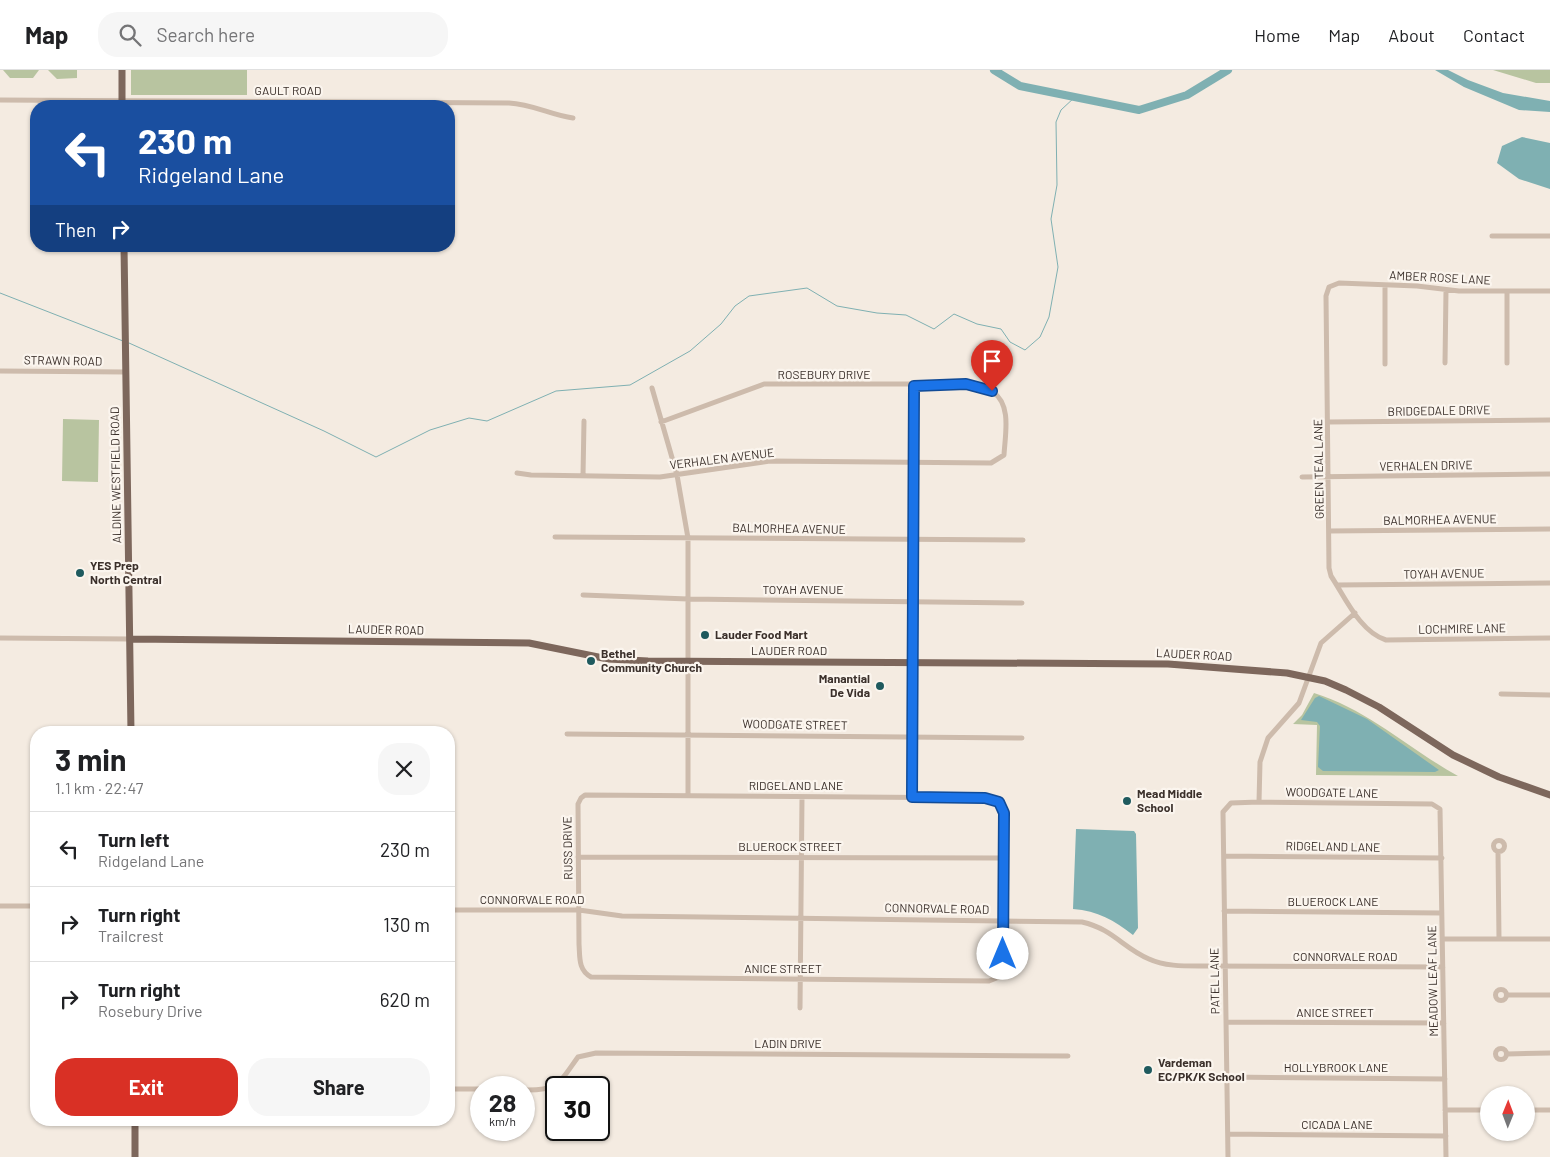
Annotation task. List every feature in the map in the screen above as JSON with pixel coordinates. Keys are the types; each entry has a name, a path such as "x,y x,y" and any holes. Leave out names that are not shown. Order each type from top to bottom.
{"main road":[{"path":"122,70 122,100"},
{"name":"ALDINE WESTFIELD ROAD","path":"124,252 131,726"},
{"name":"LAUDER ROAD","path":"130,639 529,643 608,659 687,662 1168,664 1267,670 1309,677 1367,699 1454,755 1519,785 1550,795"},
{"path":"135,1126 135,1157"}],"street":[{"name":"GAULT ROAD","path":"0,100 30,101"},
{"name":"GAULT ROAD","path":"455,103 528,105 552,114 573,118"},
{"path":"1492,236 1550,236"},
{"name":"AMBER ROSE LANE","path":"1330,287 1338,283 1416,286 1446,290 1550,292"},
{"path":"1385,285 1385,364"},
{"name":"GREEN TEAL LANE","path":"1330,287 1326,296 1329,568 1355,613 1375,635"},
{"path":"1445,363 1446,290"},
{"path":"1507,291 1507,363"},
{"name":"STRAWN ROAD","path":"0,370 126,372"},
{"name":"ROSEBURY DRIVE","path":"661,422 764,384 914,386 966,384 992,391 1004,406 1006,421 1004,455 991,463"},
{"path":"912,797 914,386"},
{"path":"652,388 678,476 688,538 688,795"},
{"name":"BRIDGEDALE DRIVE","path":"1328,422 1550,420"},
{"path":"583,476 584,421"},
{"name":"VERHALEN AVENUE","path":"517,473 583,476 678,476 770,461 914,464 991,463"},
{"name":"VERHALEN DRIVE","path":"1302,477 1550,474"},
{"name":"BALMORHEA AVENUE","path":"1330,531 1550,529"},
{"name":"BALMORHEA AVENUE","path":"554,537 1023,540"},
{"name":"TOYAH AVENUE","path":"1338,585 1550,583"},
{"name":"TOYAH AVENUE","path":"583,595 688,599 912,600 1022,603"},
{"path":"1259,802 1260,762 1264,746 1271,732 1299,702 1309,677 1313,659 1321,643 1355,613"},
{"name":"LOCHMIRE LANE","path":"1375,635 1386,640 1550,638"},
{"name":"LAUDER ROAD","path":"0,638 130,639"},
{"path":"1501,694 1550,695"},
{"name":"WOODGATE STREET","path":"567,734 1022,738"},
{"name":"RIDGELAND LANE","path":"581,798 589,795 985,798 999,802 1004,813 1003,858"},
{"path":"800,1008 802,797"},
{"name":"RUSS DRIVE","path":"580,959 578,804 581,798"},
{"name":"WOODGATE LANE","path":"1227,806 1234,802 1432,804 1437,806"},
{"name":"PATEL LANE","path":"1227,806 1223,812 1228,1157"},
{"name":"MEADOW LEAF LANE","path":"1437,806 1441,814 1446,1157"},
{"path":"1498,852 1499,939"},
{"name":"BLUEROCK STREET","path":"578,856 1003,858"},
{"name":"RIDGELAND LANE","path":"1224,856 1442,858"},
{"path":"1003,858 1003,920"},
{"path":"0,906 30,906"},
{"name":"CONNORVALE ROAD","path":"455,910 579,910 622,916 1082,922 1110,932 1135,951 1162,964 1443,967"},
{"name":"BLUEROCK LANE","path":"1224,911 1442,913"},
{"name":"ANICE STREET","path":"580,959 583,971 591,977 989,981 997,978 1002,965 1003,920"},
{"path":"1443,939 1550,938"},
{"path":"1507,995 1550,995"},
{"name":"ANICE STREET","path":"1226,1022 1444,1023"},
{"name":"LADIN DRIVE","path":"535,1090 558,1084 578,1057 596,1053 1068,1056"},
{"path":"1507,1054 1550,1054"},
{"name":"HOLLYBROOK LANE","path":"1227,1077 1445,1078"},
{"path":"455,1089 470,1089"},
{"path":"1445,1110 1480,1110"},
{"path":"1535,1110 1550,1110"},
{"name":"CICADA LANE","path":"1228,1134 1446,1136"}],"green space":[{"path":"3,70 39,70 33,78 10,78"},
{"path":"48,70 77,70 77,78 57,79"},
{"path":"131,70 247,70 247,95 131,95"},
{"path":"1493,70 1550,70 1550,83 1536,83"},
{"path":"63,419 99,420 98,482 62,481"},
{"path":"1314,693 1353,709 1458,776 1316,775 1317,725 1293,724 1302,715"}],"water":[{"path":"1435,70 1448,70 1468,80 1503,93 1550,101 1550,112 1519,110 1464,87"},
{"path":"1522,137 1550,143 1550,189 1519,179 1497,163 1502,146"},
{"path":"1319,696 1367,719 1439,770 1435,772 1323,771 1318,767 1320,726 1317,722 1301,720 1315,698"},
{"path":"1076,829 1134,831 1136,834 1138,928 1133,935 1105,917 1073,909"}],"waterway":[{"path":"994,70 1020,86 1139,110 1187,95 1228,70"},
{"path":"129,343 324,431 376,457 430,430 469,418 487,421 556,391 630,385 690,351 721,324 735,306 749,296 807,288 837,306 877,313 906,315 934,329 954,314 977,324 1001,329 1010,342 1025,350 1040,337 1049,317 1058,267 1051,219 1057,185 1056,122 1061,110 1075,97"},
{"path":"0,293 123,341"}],"place":[{"name":"YES Prep North Central","path":"80,573"},
{"name":"Lauder Food Mart","path":"705,635"},
{"name":"Bethel Community Church","path":"591,661"},
{"name":"Manantial De Vida","path":"880,686"},
{"name":"Mead Middle School","path":"1127,801"},
{"name":"Vardeman EC/PK/K School","path":"1148,1070"}],"route":[{"path":"992,391 966,384 914,386 912,797 985,798 999,802 1004,813 1003,954"}]}
